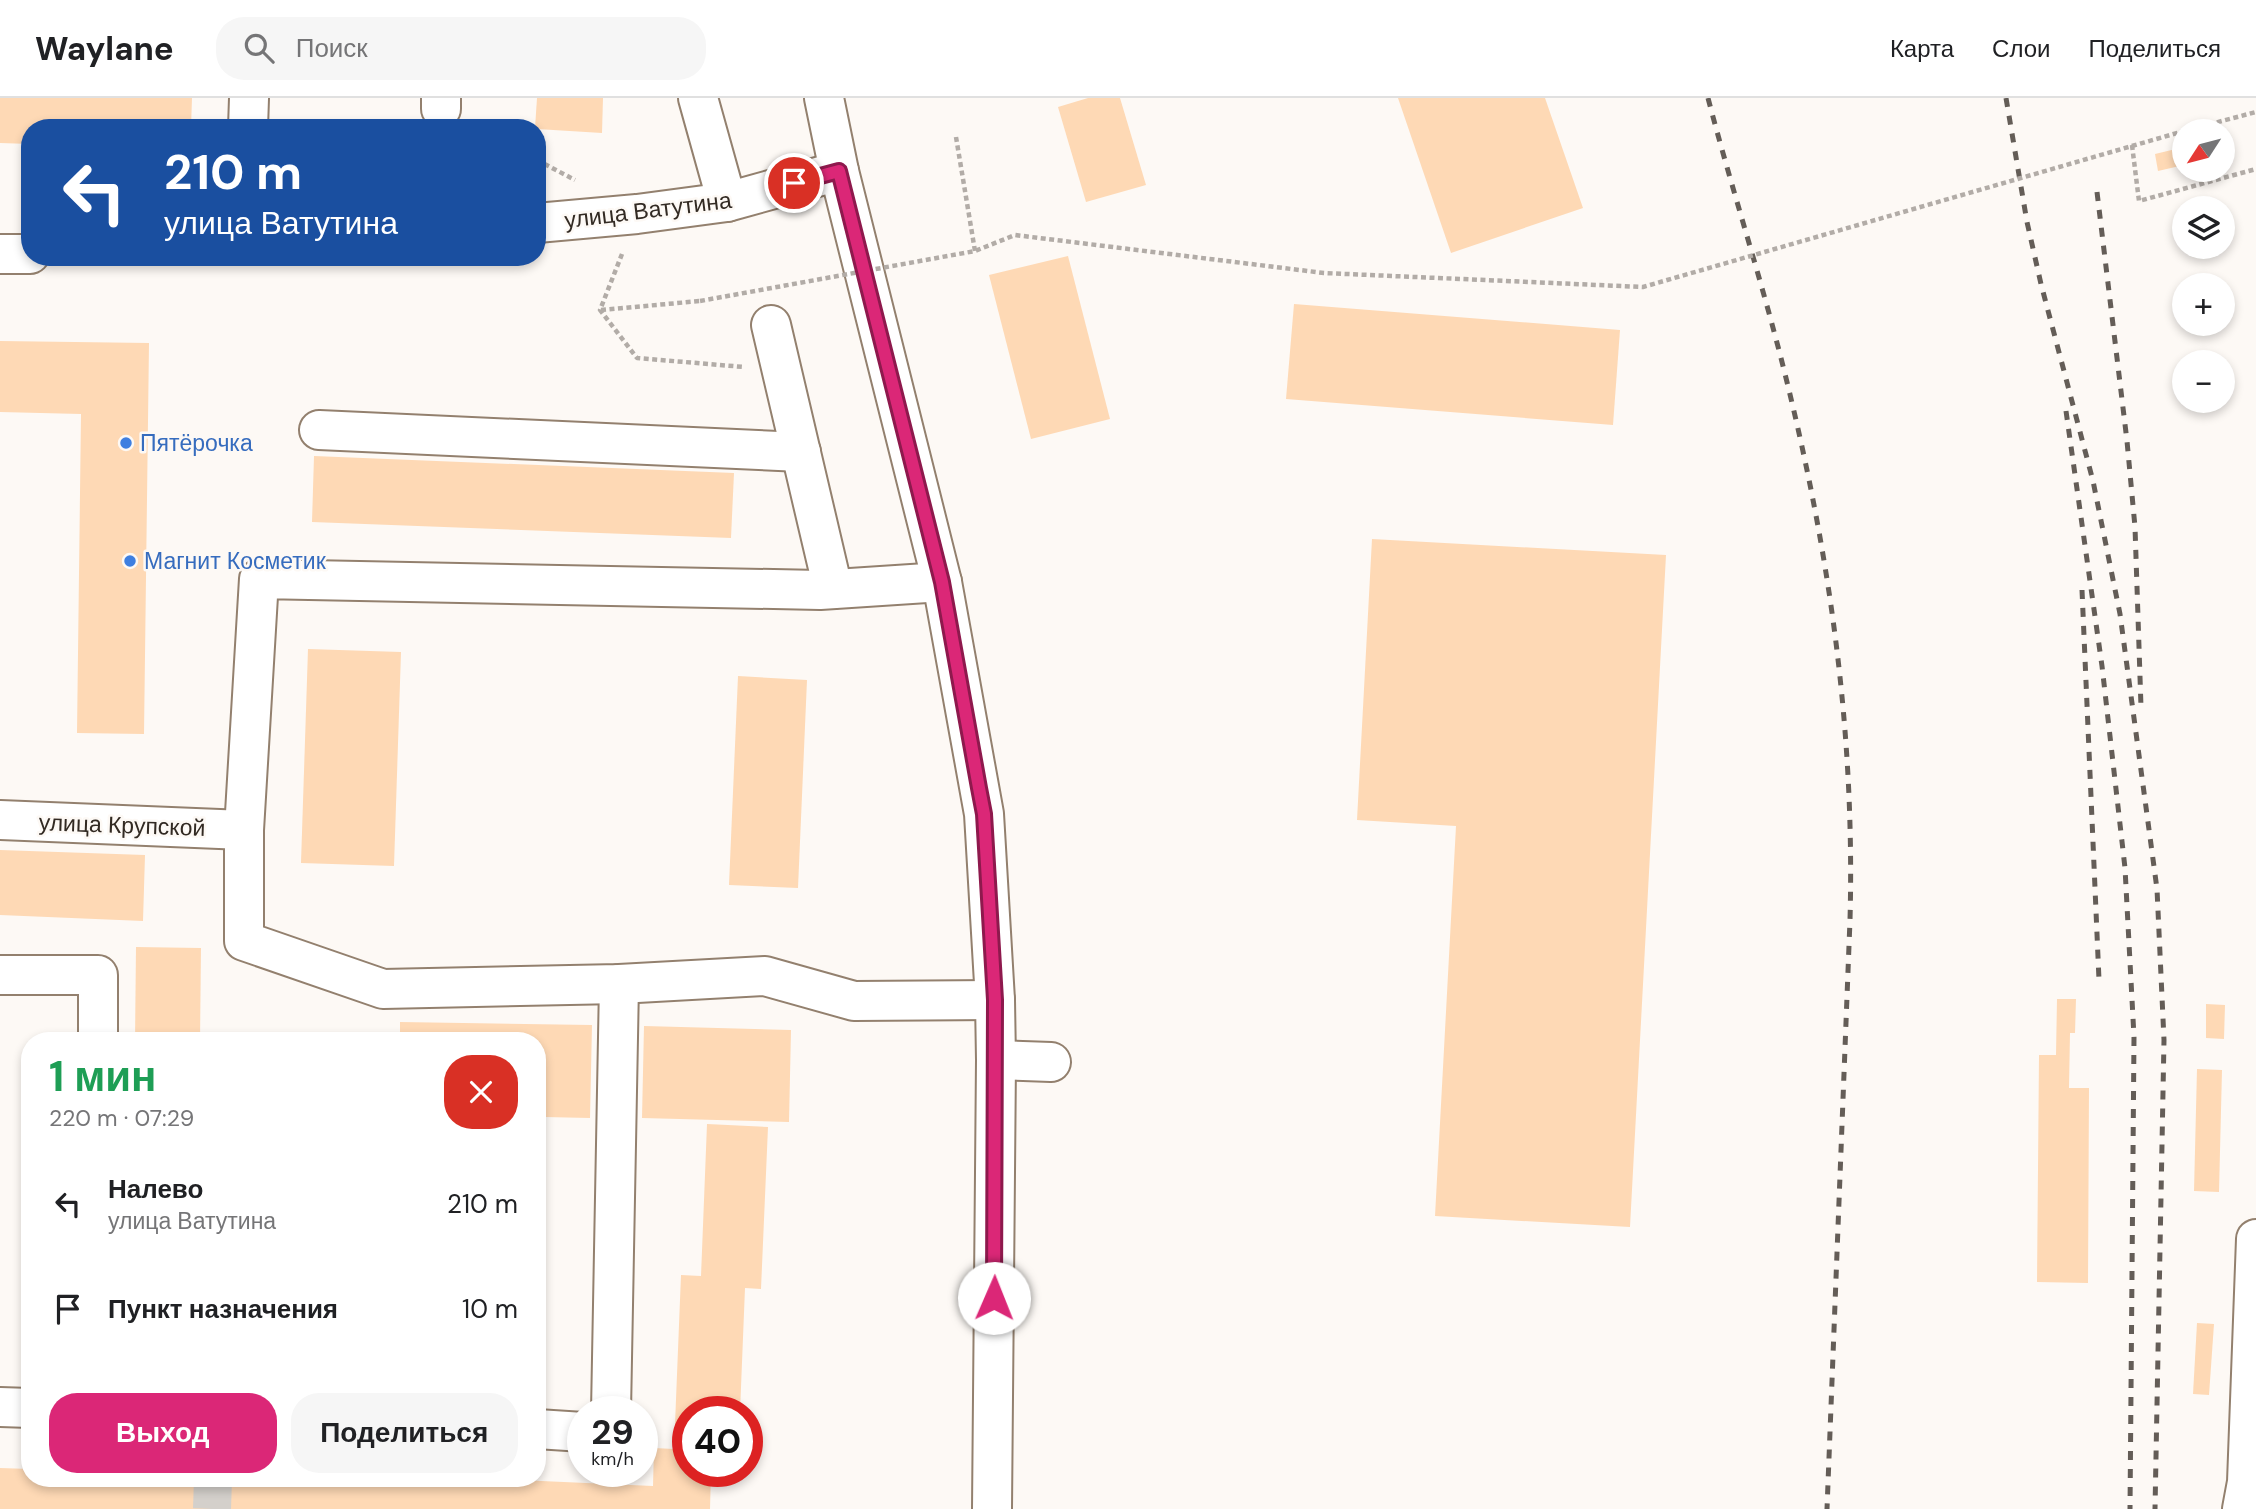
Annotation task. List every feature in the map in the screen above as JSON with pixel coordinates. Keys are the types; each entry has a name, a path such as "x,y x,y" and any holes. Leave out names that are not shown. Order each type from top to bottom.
{"street":[{"path":"248,119 249,98"},
{"path":"698,98 727,202"},
{"path":"824,98 839,171 942,582 984,814 996,1060 992,1509"},
{"name":"улица Ватутина","path":"546,222 727,202 839,171"},
{"path":"0,254 21,254"},
{"path":"771,325 833,589"},
{"path":"319,430 801,452"},
{"path":"942,582 833,589 259,579 244,830 244,942 383,989 619,984 765,976 854,1001 995,1000"},
{"name":"улица Крупской","path":"0,820 244,830"},
{"path":"0,975 98,975 98,1032"},
{"path":"611,1396 619,984"},
{"path":"996,1060 1051,1062"},
{"path":"2242,1509 2247,1482 2256,1239"},
{"path":"0,1407 21,1408"},
{"path":"546,1430 567,1431"}],"path":[{"path":"600,310 700,301 975,251 1015,235 1324,272 1643,287 2132,145 2256,112"},
{"path":"956,138 975,251"},
{"path":"2132,145 2139,201 2256,169"},
{"path":"600,310 637,214"},
{"path":"600,310 637,358 746,367"}],"building":[{"path":"0,98 192,98 191,119 21,119 21,144 0,143"},
{"path":"537,98 603,98 602,133 546,130 546,119 536,119"},
{"path":"1088,98 1120,98 1146,185 1086,202 1058,107"},
{"path":"1398,98 1545,98 1583,208 1451,253"},
{"path":"2172,150 2172,168 2158,171 2155,154"},
{"path":"1068,256 1110,419 1031,439 989,275"},
{"path":"1294,304 1620,330 1613,425 1286,399"},
{"path":"0,341 149,343 144,734 77,733 81,414 0,412"},
{"path":"314,456 734,473 731,538 312,522"},
{"path":"1372,539 1666,555 1630,1227 1435,1216 1456,826 1357,820"},
{"path":"308,649 401,652 394,866 301,863"},
{"path":"738,676 807,680 798,888 729,885"},
{"path":"0,850 145,855 143,921 0,915"},
{"path":"136,947 201,948 200,1032 135,1032"},
{"path":"2057,999 2076,999 2075,1033 2070,1033 2069,1088 2089,1088 2088,1283 2037,1282 2039,1055 2056,1055"},
{"path":"2206,1004 2225,1005 2224,1039 2206,1038"},
{"path":"400,1022 592,1025 590,1118 546,1117 546,1032 400,1032"},
{"path":"644,1026 791,1030 789,1122 642,1118"},
{"path":"2197,1069 2222,1070 2219,1192 2194,1191"},
{"path":"707,1124 768,1127 761,1289 745,1288 741,1396 676,1396 681,1275 701,1276"},
{"path":"2197,1323 2214,1324 2209,1395 2193,1394"},
{"path":"658,1448 672,1449 672,1487 711,1487 710,1509 0,1509 0,1468 21,1469 21,1487 546,1487 546,1481 567,1482 567,1487 658,1487"}],"tunnel":[{"path":"212,1509 213,1487"}],"railway":[{"path":"1708,98 1776,339 1801,442 1827,577 1843,713 1848,781 1850,920 1827,1509"},
{"path":"2006,98 2027,222 2093,481 2120,614 2157,889 2164,1040 2155,1509"},
{"path":"2097,192 2135,527 2141,707"},
{"path":"2066,411 2102,666 2125,868 2134,1037 2130,1509"},
{"path":"2082,590 2099,980"}],"place":[{"name":"Пятёрочка","path":"126,443"},
{"name":"Магнит Косметик","path":"130,561"}],"route":[{"path":"794,183 839,171 942,582 984,814 995,1000 994,1298"}]}
